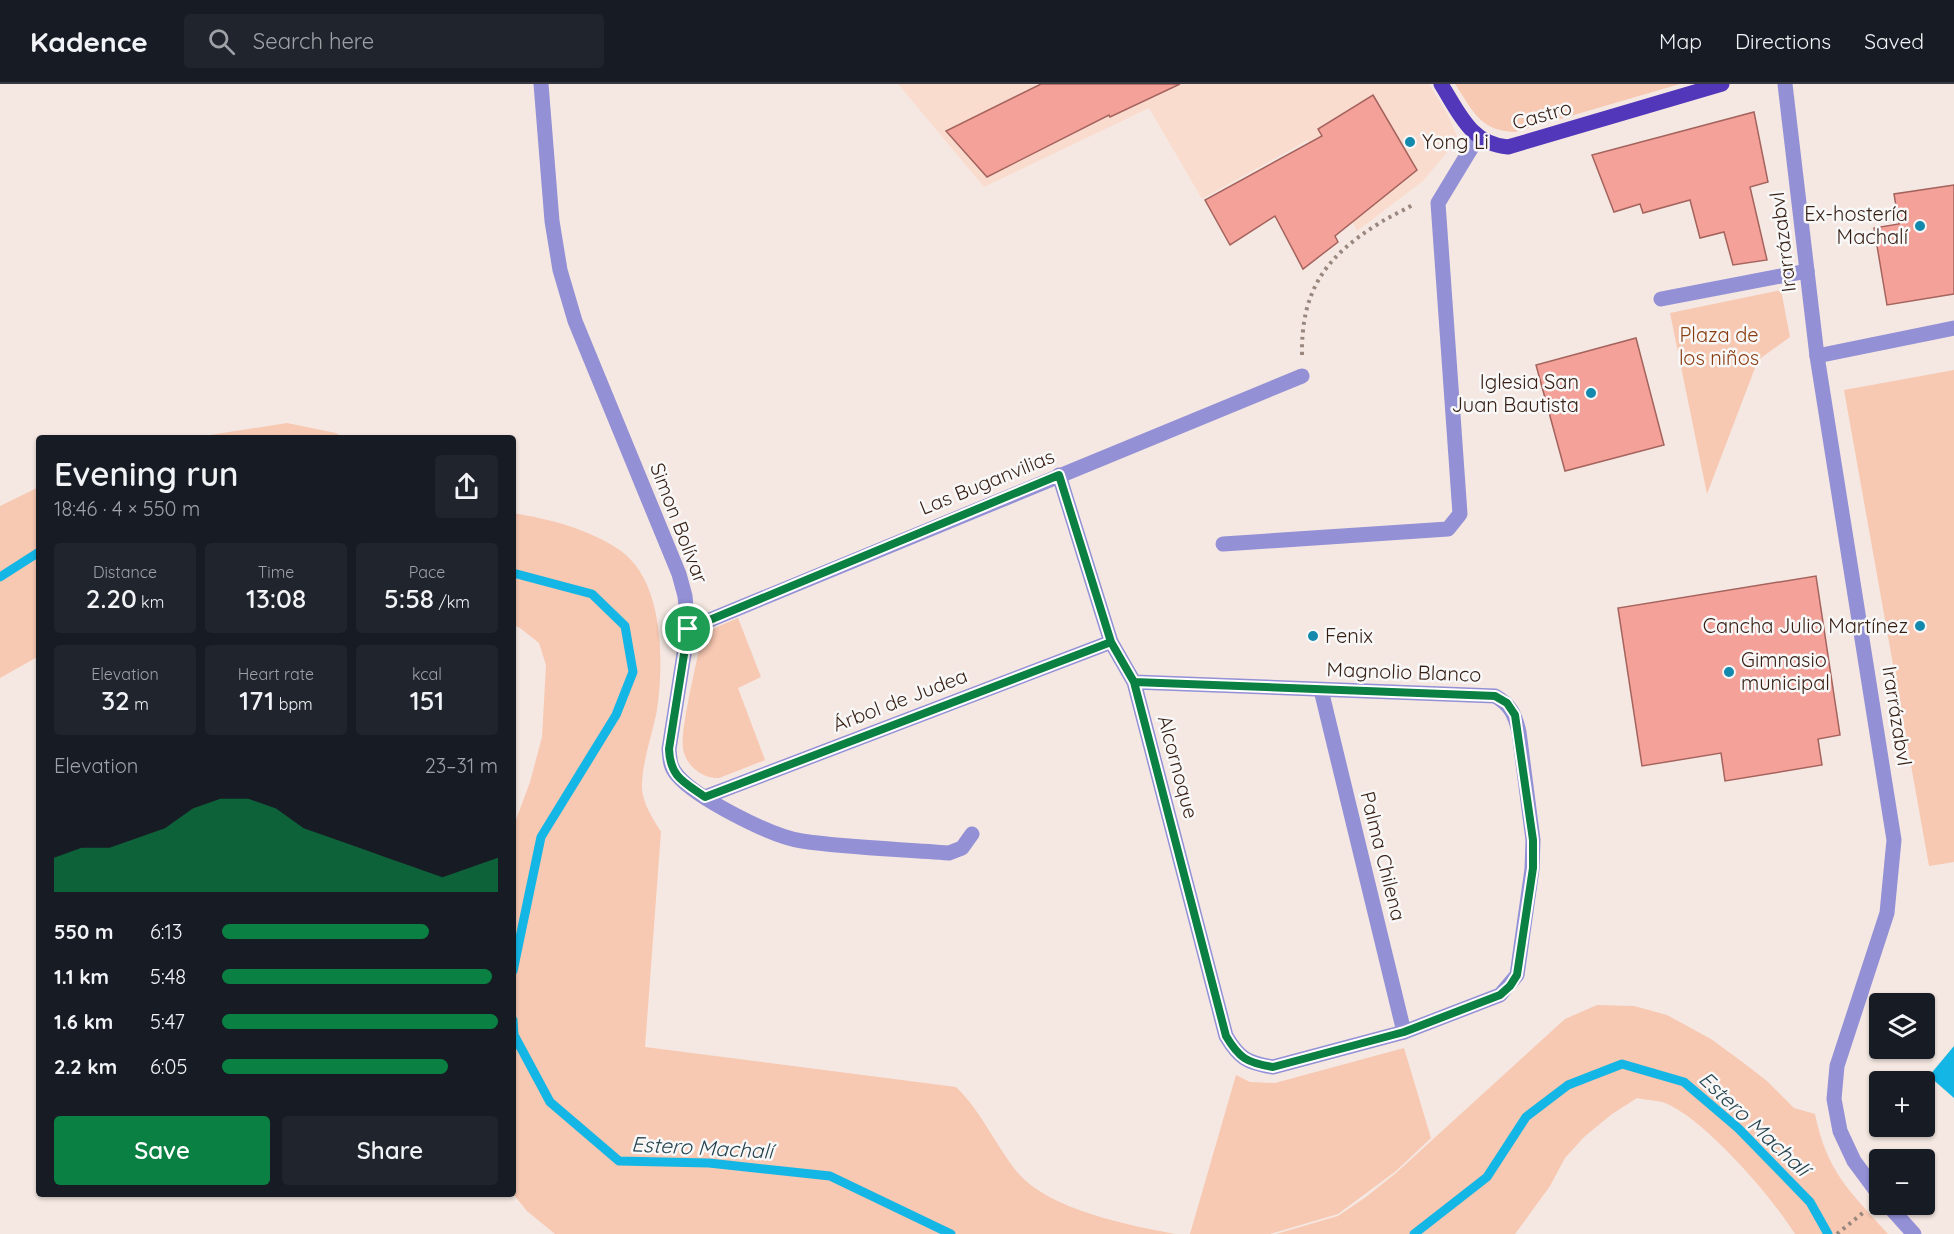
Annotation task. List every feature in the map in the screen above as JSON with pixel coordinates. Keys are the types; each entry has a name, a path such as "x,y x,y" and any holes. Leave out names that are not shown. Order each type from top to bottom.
{"main road":[{"path":"1441,84 1464,121 1478,137"},
{"name":"Castro","path":"1478,137 1493,146 1508,147 1722,84"}],"street":[{"name":"Simon Bolívar","path":"541,84 552,221 560,270 575,321 679,574 685,596 688,629 669,749 670,764 686,784 705,797 765,830 800,841 949,853 962,848 972,834"},
{"name":"Irarrázabvl","path":"1785,84 1817,356 1894,840 1887,913 1837,1066 1834,1099 1840,1131 1854,1161 1869,1181"},
{"path":"1223,544 1449,528 1460,514 1438,203 1478,137"},
{"path":"1661,299 1807,270"},
{"path":"1817,356 1954,328"},
{"name":"Las Buganvilias","path":"688,629 1302,376"},
{"name":"Alcornoque","path":"1059,475 1111,642 1134,682 1226,1036 1237,1054 1255,1064"},
{"name":"Árbol de Judea","path":"705,797 1111,642"},
{"name":"Magnolio Blanco","path":"1134,682 1495,696 1507,703 1515,715 1533,840 1533,868 1517,975 1500,995 1404,1032 1273,1067 1255,1064"},
{"name":"Palma Chilena","path":"1321,690 1404,1032"},
{"path":"1897,1215 1914,1234"}],"path":[{"path":"1302,376 1301,339 1306,304 1321,273 1346,248 1378,224 1419,201"},
{"path":"1837,1234 1858,1216"}],"shaded area":[{"path":"898,84 1429,84 1447,113 1457,136 1455,143 1423,181 1357,231 1308,140 1202,199 1149,108 984,187"}],"green space":[{"path":"1455,84 1680,84 1515,132 1493,128 1485,123 1473,111"},
{"name":"Plaza de los niños","path":"1781,290 1790,337 1758,360 1707,494 1670,313"},
{"name":"Cancha Julio Martínez","path":"1954,370 1954,862 1929,866 1844,390"},
{"path":"287,423 339,435 210,435"},
{"path":"36,488 36,658 0,678 0,506"},
{"path":"516,514 569,526 609,543 635,565 646,582 653,602 660,647 659,691 642,786 646,805 661,832 645,1047 956,1087 973,1107 1018,1173 1032,1186 1049,1197 1091,1214 1175,1234 555,1234 527,1211 515,1197 516,820 530,782 542,737 546,665 539,643 516,626"},
{"path":"738,618 761,677 738,688 765,760 719,778 713,778 701,774 691,766 685,755 683,740 686,713 700,644 711,631"},
{"path":"1597,1005 1634,1006 1667,1015 1711,1039 1767,1081 1794,1108 1815,1114 1826,1152 1833,1167 1869,1215 1888,1234 1795,1234 1771,1200 1718,1142 1699,1125 1665,1103 1637,1098 1612,1114 1584,1137 1565,1158 1550,1186 1515,1234 1276,1234 1338,1216 1366,1197 1396,1173 1565,1019"},
{"path":"1404,1048 1431,1138 1396,1171 1338,1214 1270,1234 1190,1234 1236,1075 1250,1082 1275,1083"}],"water":[{"path":"1954,1046 1954,1098 1935,1081 1935,1071 1933,1071"}],"building":[{"path":"1041,84 1180,84 1110,117 1109,115 987,177 946,131"},
{"path":"1373,95 1417,170 1335,236 1338,242 1303,269 1275,216 1230,245 1205,200 1322,136 1318,129"},
{"path":"1754,112 1768,182 1750,187 1767,260 1733,265 1724,232 1700,238 1690,200 1643,213 1640,204 1614,212 1592,155"},
{"name":"Ex-hostería Machalí","path":"1954,185 1954,294 1887,305 1874,228 1899,224 1894,194"},
{"path":"1636,338 1664,445 1565,471 1536,365"},
{"name":"Gimnasio municipal","path":"1816,576 1840,735 1818,739 1822,765 1725,781 1721,753 1642,766 1618,608"}],"waterway":[{"name":"Estero Machalí","path":"0,577 36,554"},
{"name":"Estero Machalí","path":"516,574 592,594 625,626 633,672 616,715 541,837 516,957"},
{"name":"Estero Machalí","path":"516,1039 550,1102 619,1161 709,1163 830,1176 951,1234"},
{"name":"Estero Machalí","path":"1414,1234 1487,1177 1526,1117 1568,1085 1622,1064 1684,1082 1738,1128 1810,1202 1828,1234"}],"place":[{"name":"Yong Li","path":"1410,142"},
{"name":"Ex-hostería Machalí","path":"1920,226"},
{"name":"Iglesia San Juan Bautista","path":"1591,393"},
{"name":"Cancha Julio Martínez","path":"1920,626"},
{"name":"Fenix","path":"1313,636"},
{"name":"Gimnasio municipal","path":"1729,672"}],"route":[{"path":"688,629 669,749 670,764 676,775 705,797 1111,642 1134,682 1495,696 1507,703 1515,715 1533,840 1533,868 1517,975 1500,995 1404,1032 1273,1067 1255,1064 1237,1054 1226,1036 1134,682 1111,642 1059,475 688,629"}]}
